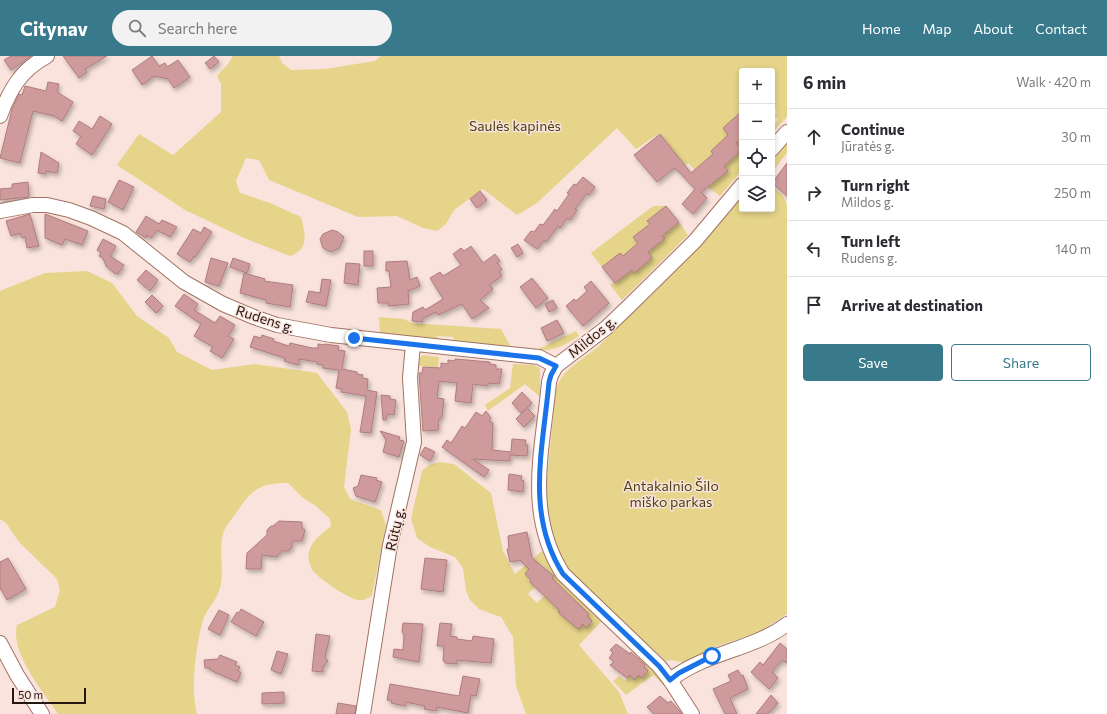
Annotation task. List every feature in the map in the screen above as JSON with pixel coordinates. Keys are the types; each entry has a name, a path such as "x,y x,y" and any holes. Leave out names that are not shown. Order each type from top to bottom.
{"street":[{"path":"0,116 10,91 23,74 47,56"},
{"path":"775,146 787,132"},
{"name":"Mildos g.","path":"692,714 659,666 563,574 550,551 543,533 539,512 539,482 549,382 556,366 606,328 628,307 694,241 739,188"},
{"name":"Rudens g.","path":"0,211 47,205 64,208 91,218 123,233 184,282 222,304 254,318 277,325 328,335 539,358 556,366"},
{"name":"Rūtų g.","path":"363,714 390,546 414,442 410,378 413,344"},
{"path":"670,680 679,673 712,656 765,637 787,624"},
{"path":"0,643 17,675 42,714"}],"green space":[{"name":"Saulės kapinės","path":"233,56 279,56 282,63 291,70 325,69 375,61 381,56 787,56 787,117 775,130 775,122 778,120 775,116 777,112 775,110 775,68 739,68 739,113 733,118 735,120 723,128 728,135 721,141 723,143 711,151 713,154 696,171 688,163 685,166 660,133 636,149 617,128 537,203 517,215 483,189 454,210 446,224 437,231 423,228 397,216 358,217 269,180 259,160 246,158 236,181 240,193 270,203 301,217 305,235 303,245 301,249 290,256 244,238 185,210 117,165 139,134 173,155 221,112 221,84 217,76"},
{"path":"787,139 787,153 775,168 775,153"},
{"path":"739,153 739,174 720,196 708,187 728,171 724,166"},
{"name":"Antakalnio Šilo miško parkas","path":"775,189 783,196 787,205 787,614 757,633 714,647 686,663 671,660 666,661 580,583 562,563 553,546 545,497 556,390 563,375 602,343 674,270 739,197 739,212 775,212"},
{"path":"653,206 666,206 647,221 649,224 634,237 638,243 623,256 620,253 602,267 591,253"},
{"path":"679,222 688,235 622,300 610,285 632,270 634,272 652,258 648,252 664,239 662,236"},
{"path":"87,271 112,283 137,316 169,338 177,352 212,370 255,364 317,373 347,412 351,429 344,487 350,499 381,510 386,525 372,595 366,599 358,600 342,593 329,584 314,572 310,565 308,554 310,548 312,544 331,526 330,519 316,506 303,498 288,483 269,484 252,493 226,526 222,538 221,584 218,595 203,620 196,654 194,692 197,714 58,714 29,671 18,647 16,636 17,625 55,607 60,590 57,579 19,542 6,523 0,519 0,291 45,273"},
{"path":"379,317 404,319 412,323 501,329 511,347 527,348 529,350 456,345 453,337 437,336 438,342 380,335"},
{"path":"576,331 579,336 564,345 548,350 536,350"},
{"path":"423,355 439,357 438,367 417,366 418,359"},
{"path":"513,364 533,365 540,368 540,397 525,384 488,411 485,405 510,388"},
{"path":"440,462 454,464 491,493 503,551 518,580 515,574 542,551 547,561 560,579 576,596 602,619 602,621 579,645 619,692 628,714 526,714 516,686 513,637 501,617 479,609 470,600 466,591 463,568 455,557 430,547 417,538 411,519 422,471 429,465","holes":["541,564 554,576 552,578 589,614 587,616 592,622 586,627 583,624 578,629 558,612 560,611 555,606 560,601 544,596 537,603 528,594 535,587 525,574 529,569"]},
{"path":"638,657 665,682 667,688 653,675 626,695 613,681 619,676 625,681 630,675 634,680 639,675 642,677 648,671 637,658"}],"building":[{"path":"11,56 31,56 11,70 4,60"},
{"path":"63,56 107,56 85,69 87,72 79,78"},
{"path":"152,56 159,66 165,63 167,67 178,60 190,77 174,88 168,79 154,76 142,85 132,70"},
{"path":"214,56 219,62 210,69 205,63"},
{"path":"48,82 59,84 57,92 73,102 62,121 54,116 33,111 20,163 0,158 12,109 19,94 22,95 25,86 46,91"},
{"path":"739,114 739,141 736,143 739,146 739,153 724,166 728,171 701,192 707,198 693,214 682,204 695,189 678,171 674,168 657,182 634,155 660,134 691,173 713,154 711,151 728,135 723,128"},
{"path":"100,116 112,124 92,155 76,144 81,136 73,131 79,121 92,129"},
{"path":"41,152 59,163 57,173 46,171 46,174 38,173"},
{"path":"787,163 787,196 775,186 775,179"},
{"path":"583,177 595,187 589,195 587,193 575,209 577,210 570,220 567,218 560,228 558,226 546,242 544,240 537,249 524,240 531,231 534,232 540,224 543,225 555,209 557,211 569,194 567,193 574,184 576,185"},
{"path":"119,180 134,187 123,210 108,202"},
{"path":"28,182 29,197 0,200 0,189 12,188 12,184"},
{"path":"480,191 487,200 477,208 470,199"},
{"path":"93,196 106,199 104,209 90,206"},
{"path":"666,206 679,222 662,236 665,238 648,252 652,258 634,273 632,270 615,283 602,267 620,253 623,256 638,243 633,237 650,224 647,221"},
{"path":"30,214 39,246 27,248 25,237 22,238 20,233 11,236 6,221"},
{"path":"45,214 88,231 82,245 65,239 62,245 45,238"},
{"path":"146,216 159,224 162,220 177,227 170,237 157,230 151,238 147,235 146,238 136,232"},
{"path":"204,227 212,232 190,262 177,254 193,229 201,233"},
{"path":"332,230 338,232 344,237 339,248 331,252 323,248 320,239 323,234"},
{"path":"103,239 116,246 110,256 124,265 118,274 114,273 106,266 103,258 99,256 101,253 97,250"},
{"path":"518,244 523,253 517,257 511,248"},
{"path":"471,246 483,263 495,254 500,261 497,263 502,269 499,272 502,276 489,285 493,289 480,300 489,308 472,319 462,304 438,315 436,312 423,318 422,322 412,321 413,312 423,307 425,310 443,299 430,278 440,272 443,276 461,265 453,254 461,248 464,251"},
{"path":"364,251 373,251 373,266 364,266"},
{"path":"211,258 228,263 219,286 205,282"},
{"path":"233,258 250,264 247,273 230,267"},
{"path":"407,261 410,280 417,277 420,286 408,291 409,304 389,306 388,303 378,303 377,288 391,287 389,271 386,271 386,262"},
{"path":"346,263 360,264 358,285 344,283"},
{"path":"146,270 158,280 150,291 137,280"},
{"path":"244,273 265,279 264,281 293,285 290,307 266,303 266,300 240,293"},
{"path":"532,278 548,298 536,308 520,287"},
{"path":"322,279 331,280 326,306 306,302 309,291 320,293"},
{"path":"591,281 609,303 583,326 566,306 574,299 576,301 587,291 584,287"},
{"path":"184,294 198,304 194,310 215,323 220,316 235,325 228,336 234,339 222,358 210,351 213,347 194,336 201,324 175,306"},
{"path":"152,295 163,306 156,313 145,302"},
{"path":"553,300 557,308 549,312 545,304"},
{"path":"557,320 564,333 547,341 541,328"},
{"path":"262,335 274,339 273,341 289,346 290,343 318,348 318,344 325,344 339,346 338,350 345,351 342,369 357,372 357,374 363,375 362,378 368,379 367,390 377,392 371,433 360,432 366,396 341,392 342,389 336,388 339,370 323,368 323,365 317,364 317,362 299,359 299,365 284,361 285,358 250,347 254,336 261,338"},
{"path":"455,359 490,362 490,364 496,365 496,369 502,369 499,384 488,383 488,386 473,384 471,403 455,401 457,383 439,381 437,398 444,399 442,417 439,419 438,430 423,431 419,373 422,373 423,367 441,368 441,363 448,364 448,360 455,361"},
{"path":"522,392 532,403 527,408 535,416 524,427 516,419 526,409 521,413 512,403"},
{"path":"381,395 390,396 390,399 396,400 394,415 387,414 386,420 383,420"},
{"path":"486,411 491,418 489,421 493,423 492,450 511,452 512,439 526,440 525,445 528,445 527,456 510,455 510,461 473,459 489,470 484,477 442,447 447,440 451,443 462,426 465,428 476,412 482,416"},
{"path":"380,431 400,437 399,440 404,441 399,457 383,452 386,440"},
{"path":"425,447 435,452 430,461 420,455"},
{"path":"509,474 522,476 521,480 524,481 523,492 508,490"},
{"path":"361,475 377,478 376,480 382,482 375,502 356,496 353,488 358,486"},
{"path":"279,521 302,522 302,528 305,530 302,541 292,541 292,547 288,551 282,551 276,557 262,555 261,569 246,569 247,553 267,535 267,530 271,526"},
{"path":"527,532 532,558 554,576 552,578 589,614 587,616 592,621 586,628 583,624 578,629 558,612 560,611 530,582 531,580 525,574 529,569 520,560 510,562 507,549 509,549 508,536"},
{"path":"8,558 26,589 7,600 0,588 0,562"},
{"path":"425,558 447,560 443,592 421,589"},
{"path":"241,609 264,622 256,636 231,622 237,612 239,613"},
{"path":"219,610 229,615 220,635 208,629"},
{"path":"403,623 423,624 419,662 393,657 394,649 403,650"},
{"path":"440,623 452,624 450,636 457,637 457,639 472,641 473,636 494,639 491,663 457,660 457,664 445,663 443,660 444,646 437,646"},
{"path":"316,634 330,636 325,657 328,661 323,667 323,672 312,671"},
{"path":"780,643 787,649 787,663 782,660 772,672 778,678 769,689 751,672 760,662 763,665"},
{"path":"616,644 630,654 631,652 645,665 644,667 648,671 642,678 639,675 634,680 630,675 627,678 610,665 614,662 609,658 613,653 610,650"},
{"path":"277,651 288,654 281,674 271,670"},
{"path":"220,655 237,662 235,665 240,667 238,671 241,673 237,682 210,670 210,668 205,668 204,660 218,659"},
{"path":"738,670 741,676 743,675 748,689 730,698 737,714 725,714 713,689 731,681 728,675"},
{"path":"463,676 480,679 476,696 471,695 468,713 437,707 436,711 424,709 425,706 406,702 405,706 391,703 392,701 387,700 390,684 459,696"},
{"path":"284,692 284,703 262,704 262,693"},
{"path":"771,695 778,703 767,714 756,714"},
{"path":"660,696 668,703 671,701 682,714 654,714 647,707"},
{"path":"338,703 356,706 355,714 336,714"}],"route":[{"path":"354,338 539,358 549,361 556,366 549,382 539,482 539,512 543,533 552,556 563,574 659,666 670,680 679,673 712,656"}]}
